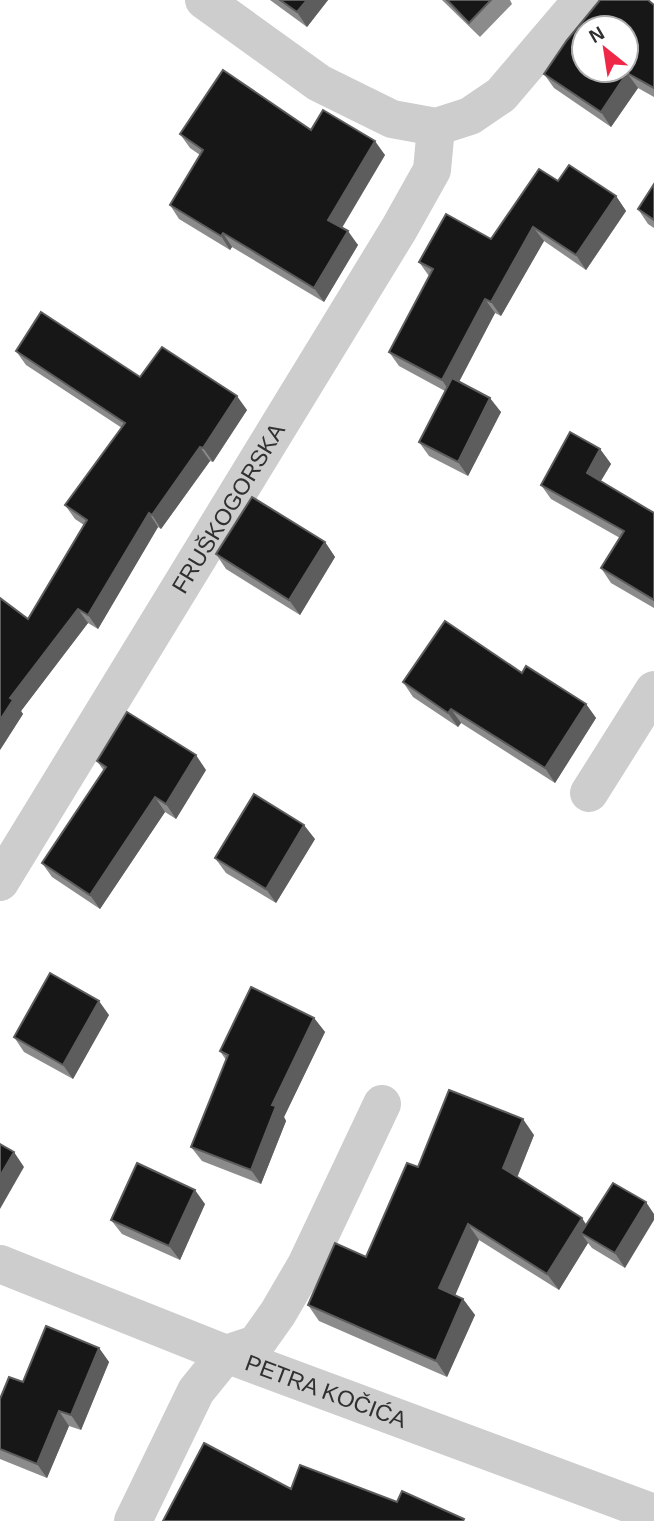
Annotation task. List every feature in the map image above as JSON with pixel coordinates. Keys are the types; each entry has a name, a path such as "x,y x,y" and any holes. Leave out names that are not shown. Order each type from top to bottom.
{"street":[{"path":"204,0 319,83 392,119 436,127 470,116 501,95 582,0"},
{"name":"FRUŠKOGORSKA","path":"0,882 399,229 432,170 436,127"},
{"path":"589,793 654,690"},
{"path":"133,1521 195,1391 226,1354 256,1344 278,1313 306,1265 382,1104"},
{"name":"PETRA KOČIĆA","path":"0,1264 226,1354 654,1513"}],"building":[{"path":"280,0 307,0 297,12"},
{"path":"447,0 491,0 469,23"},
{"path":"600,0 648,0 654,5 654,88 640,80 640,14 588,14"},
{"path":"570,36 570,84 620,84 601,112 544,74"},
{"path":"223,70 311,130 323,110 375,141 328,220 348,231 314,288 223,233 221,236 170,205 203,150 180,134"},
{"path":"569,165 616,196 576,255 533,227 491,302 485,299 442,380 389,352 433,269 419,262 446,214 491,239 539,169 558,181"},
{"path":"654,184 654,220 638,209"},
{"path":"41,312 140,377 162,347 237,396 203,448 200,447 152,515 149,513 88,615 78,609 10,698 13,700 0,720 0,598 28,619 87,520 65,505 125,423 16,351"},
{"path":"452,378 490,398 458,462 419,442"},
{"path":"570,432 600,449 587,473 654,513 654,600 601,568 624,531 541,485"},
{"path":"252,497 325,542 289,600 216,554"},
{"path":"445,621 522,673 526,666 586,704 545,768 451,709 448,713 403,682"},
{"path":"127,712 196,755 166,804 155,797 90,895 42,863 106,767 97,761"},
{"path":"254,794 304,825 266,889 215,858"},
{"path":"50,973 99,1001 63,1065 14,1037"},
{"path":"251,987 314,1018 272,1105 276,1106 251,1170 191,1147 228,1055 220,1051"},
{"path":"449,1090 523,1119 503,1168 582,1218 547,1274 468,1224 439,1288 463,1299 436,1361 308,1305 335,1243 366,1257 407,1163 418,1167"},
{"path":"0,1144 14,1152 0,1176"},
{"path":"137,1163 195,1190 169,1246 111,1220"},
{"path":"613,1183 646,1202 615,1253 581,1233"},
{"path":"46,1326 99,1348 71,1415 59,1411 37,1464 0,1449 0,1399 9,1377 23,1382"},
{"path":"204,1443 291,1489 300,1465 397,1502 402,1491 464,1519 163,1521"}]}
